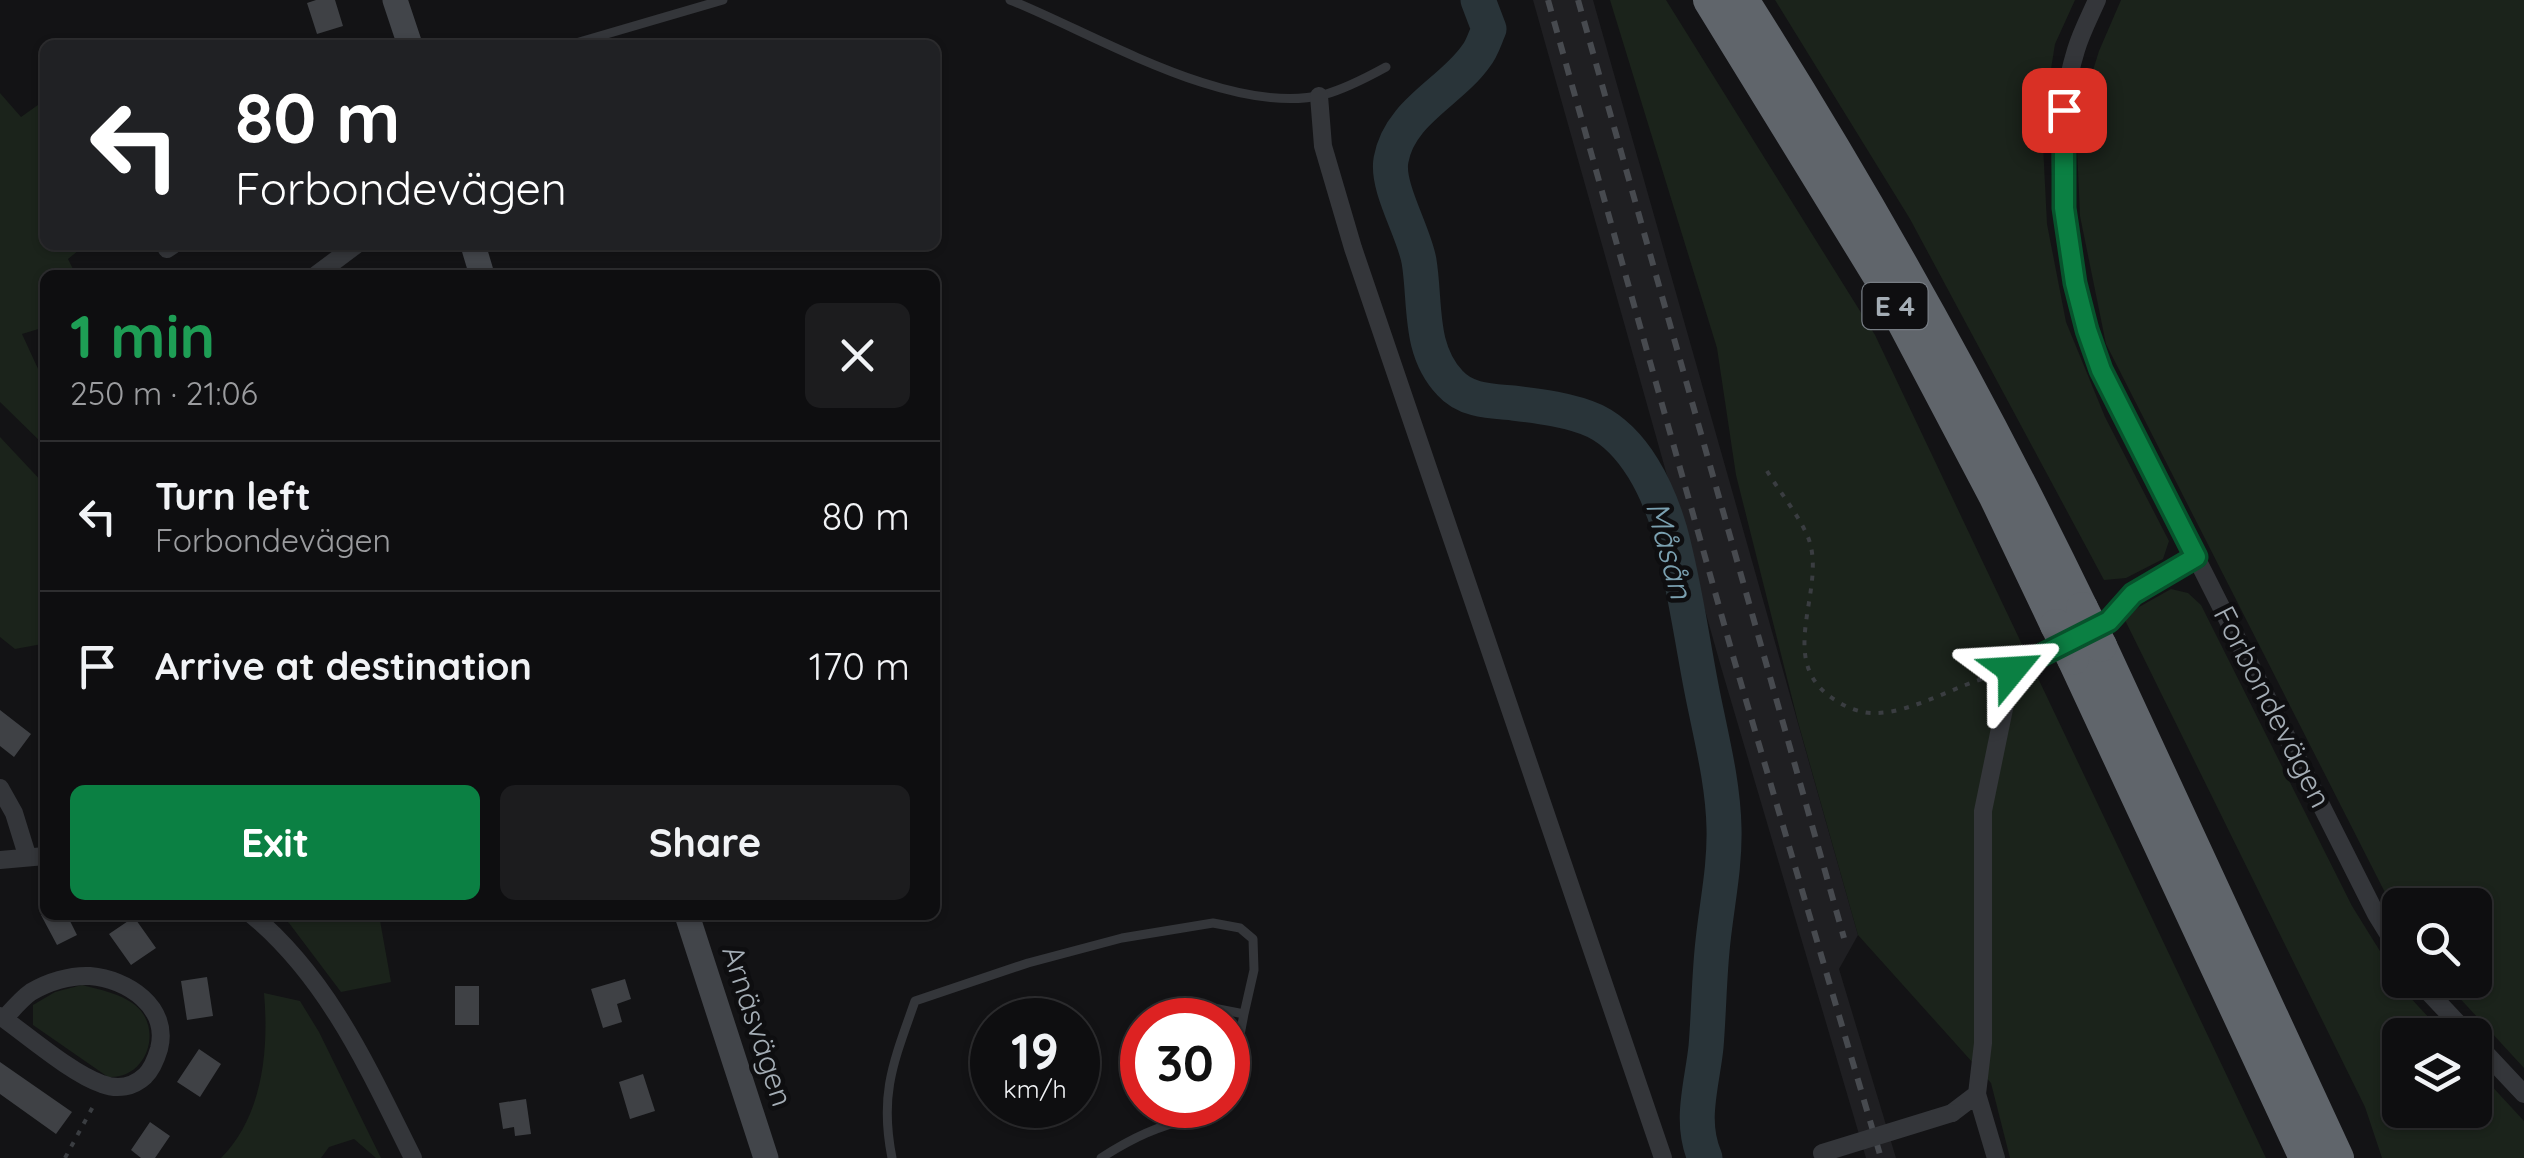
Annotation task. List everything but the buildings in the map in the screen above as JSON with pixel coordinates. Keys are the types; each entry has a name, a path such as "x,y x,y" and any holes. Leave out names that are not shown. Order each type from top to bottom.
{"highway":[{"name":"E 4","path":"1708,0 1878,275 1996,496 2069,617 2338,1158"},
{"name":"E 4","path":"1743,0 1818,119 1964,372 2069,617"},
{"name":"E 4","path":"2087,652 2305,1158"}],"street":[{"path":"395,0 408,40"},
{"name":"Forbondevägen","path":"2097,0 2076,46 2066,87 2061,186 2075,283 2101,370 2382,924"},
{"path":"1318,96 1323,146 1353,248 1662,1158"},
{"path":"323,270 349,250"},
{"path":"1996,1158 1977,1094 1984,1044 1983,812 2012,670 2109,621 2133,594 2196,557"},
{"path":"0,788 36,856 0,860"},
{"path":"257,920 306,966 330,1000 413,1158"},
{"name":"Arnäsvägen","path":"688,920 766,1158"},
{"path":"68,978 99,978 136,992 148,1002 159,1022 160,1046 150,1070 141,1079 126,1086 105,1086 2,1018 32,992 68,978"},
{"path":"2434,998 2453,1018"},
{"path":"2492,1060 2524,1094"},
{"path":"1818,1155 1952,1112 1977,1094"}],"lane":[{"path":"586,40 722,0"},
{"path":"1010,0 1031,4 1196,80 1233,91 1277,97 1318,96 1386,67"},
{"path":"892,1158 885,1120 890,1072 914,1000 1122,938 1213,922 1240,928 1253,939 1254,970 1248,998"},
{"path":"1101,1158 1154,1128"}],"path":[{"path":"1767,471 1810,542 1812,572 1804,658 1816,686 1842,706 1876,714 1914,705 1959,685 2012,670"},
{"path":"65,1158 105,1086"}],"shaded area":[{"path":"1533,0 1593,0 1858,935 1839,969 1896,1158 1866,1158 1721,667"},
{"path":"1610,0 1666,0 1875,335 2266,1158 2010,1158 1991,1083 1858,935 1798,722 1736,475 1717,348"},
{"path":"1775,0 2075,0 2055,44 2042,125 2047,224 2066,322 2105,417 2169,541 2163,559 2126,578 2104,580 1910,219"},
{"path":"2121,0 2524,0 2524,1068 2492,1033 2492,1018 2478,1018 2460,998 2492,998 2492,888 2383,888 2106,344 2080,216 2076,125 2099,51"},
{"path":"0,93 21,117 40,104 40,250 79,250 68,259 74,270 40,270 40,329 22,334 40,373 40,441 0,402"},
{"path":"0,437 40,480 40,644 15,649 0,637"},
{"path":"2171,589 2188,593 2201,605 2352,906 2382,954 2382,998 2411,998 2429,1018 2382,1018 2382,1128 2492,1128 2492,1086 2524,1121 2524,1158 2382,1158 2365,1107 2123,616"},
{"path":"286,920 380,920 391,982 341,992"},
{"path":"82,985 123,998 144,1015 148,1026 147,1051 133,1070 122,1076 108,1077 33,1025 33,1005 55,992"},
{"path":"264,993 300,1001 381,1158 354,1139 329,1147 321,1158 221,1158 246,1122 260,1081"}],"waterway":[{"name":"Måsån","path":"1478,0 1489,29 1482,47 1404,129 1391,160 1393,183 1419,261 1428,341 1450,383 1471,397 1565,411 1609,430 1643,468 1670,531 1716,757 1723,810 1723,857 1697,1117 1705,1158"}],"railway":[{"path":"1548,0 1735,663 1881,1158"},
{"path":"1578,0 1844,938"}],"route":[{"path":"2012,670 2109,621 2133,594 2196,557 2101,370 2087,330 2075,283 2061,186 2064,110"}]}
